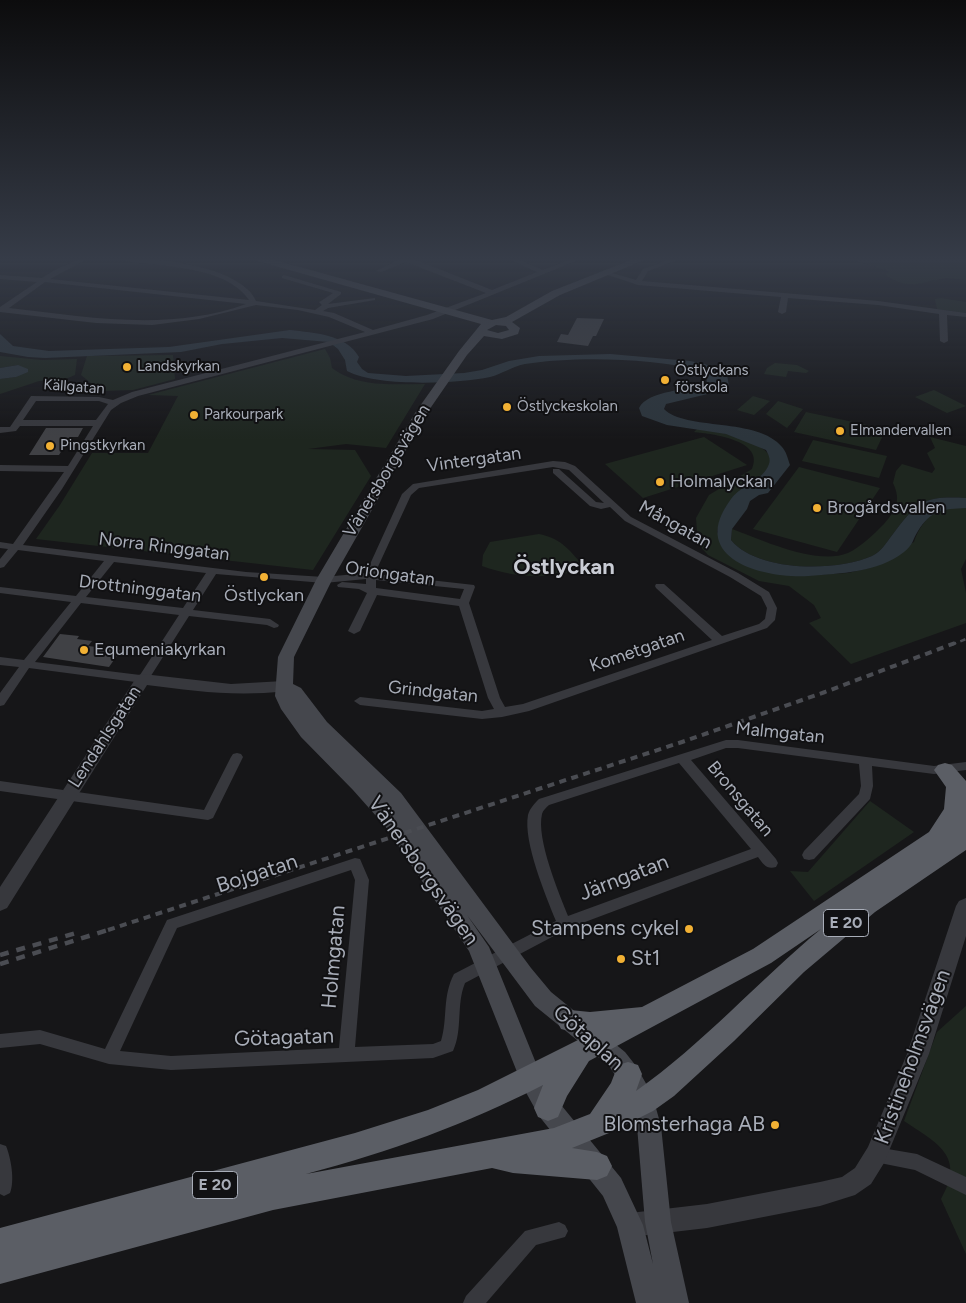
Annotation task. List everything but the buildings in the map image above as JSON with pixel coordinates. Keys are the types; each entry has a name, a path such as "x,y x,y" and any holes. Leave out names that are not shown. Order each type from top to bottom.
{"highway":[{"path":"936,838 955,810 958,778"},
{"name":"E 20","path":"0,1243 355,1148 429,1124 531,1078 762,956 966,819"},
{"name":"E 20","path":"0,1268 273,1195 315,1185 554,1142 599,1124 643,1102 664,1087 725,1033 795,965 866,905 966,839"},
{"path":"570,1021 590,1024 651,1016"},
{"path":"548,1108 550,1098 559,1083 589,1048"},
{"path":"599,1124 618,1097 628,1074"},
{"path":"490,1155 524,1161 567,1161 597,1166"}],"main road":[{"path":"458,319 489,335 500,336 512,333 522,319"},
{"path":"478,319 510,324 515,328"},
{"path":"482,330 483,326 510,319"},
{"name":"Vänersborgsvägen","path":"482,330 463,352 439,386 394,457 324,580 286,657 284,696 296,718 308,733 378,804 392,821 478,946 531,1078"},
{"name":"Vänersborgsvägen","path":"452,368 481,344 500,336"},
{"name":"Vänersborgsvägen","path":"284,686 295,692 321,726 394,798 507,954"},
{"name":"Götaplan","path":"507,954 543,998 570,1021 589,1048 617,1059 628,1074 643,1102 649,1126 658,1222 675,1303"},
{"path":"531,1078 548,1108 597,1166 612,1187 630,1225 650,1303"}],"street":[{"path":"89,319 126,323 153,323 189,319"},
{"path":"341,319 373,332"},
{"path":"0,565 16,547 71,469 108,408 113,403 135,394 327,345 418,319"},
{"path":"943,319 944,341"},
{"name":"Källgatan","path":"17,422 34,398 99,399 113,403"},
{"path":"0,430 13,429 17,422 99,423"},
{"name":"Vintergatan","path":"369,576 407,494 416,486 553,464 560,468"},
{"path":"0,468 71,469"},
{"name":"Mångatan","path":"560,468 572,468 628,519 734,575 765,594 772,608"},
{"name":"Norra Ringgatan","path":"0,545 213,571 324,580"},
{"path":"0,702 26,665 111,559"},
{"name":"Lendahlsgatan","path":"0,904 213,571"},
{"path":"354,631 372,591 369,576"},
{"name":"Oriongatan","path":"324,580 369,576 470,588 464,603 494,698 502,713"},
{"name":"Oriongatan","path":"324,580 333,584 361,586 372,591 464,603"},
{"path":"660,586 718,639"},
{"name":"Drottninggatan","path":"0,590 270,622 274,625"},
{"name":"Kometgatan","path":"502,713 525,708 763,626 770,620 772,608"},
{"path":"0,661 228,690 252,690 284,686"},
{"name":"Grindgatan","path":"360,701 468,714 502,713"},
{"name":"Malmgatan","path":"564,924 549,888 534,832 535,813 544,802 719,746 738,744 865,761 958,778"},
{"path":"0,786 208,815 236,757"},
{"name":"Bronsgatan","path":"682,758 771,863"},
{"path":"809,855 866,796 868,786 865,761"},
{"name":"Järngatan","path":"507,954 564,924 759,851"},
{"name":"Bojgatan","path":"109,1057 172,924 355,863"},
{"name":"Holmgatan","path":"346,1056 362,880 355,863"},
{"name":"Kristineholmsvägen","path":"630,1225 707,1216 820,1194 847,1187 863,1176 876,1155 923,1040 932,1005 966,906"},
{"name":"Götagatan","path":"0,1041 40,1037 109,1057 171,1063 433,1051 448,1046 452,1033 452,991 459,979 507,954"},
{"path":"0,1152 4,1187"},
{"path":"876,1155 917,1162 966,1186"},
{"path":"473,1303 531,1238 559,1231"}],"shaded area":[{"path":"290,330 309,332 338,339 353,349 359,357 357,362 368,373 406,376 464,373 482,370 509,361 539,356 610,354 705,364 727,375 729,386 720,391 666,404 664,409 674,416 688,420 740,428 771,438 783,449 790,465 768,493 759,495 750,501 747,509 732,529 731,540 743,551 759,558 798,566 838,565 857,561 879,552 909,514 923,503 940,498 966,498 966,508 944,510 933,515 923,524 904,552 871,568 809,576 772,574 753,569 736,561 724,551 718,537 720,520 731,499 766,470 770,460 766,450 726,434 667,425 642,416 639,408 644,402 660,394 707,382 706,374 699,370 659,363 589,359 525,364 494,376 475,379 417,383 397,382 378,380 347,371 345,360 338,349 329,342 282,338 222,344 181,352 45,358 0,352 0,334 13,346 49,351 169,347"},
{"path":"325,349 330,358 332,368 353,379 389,384 425,384 386,448 346,444 308,449 355,450 371,476 313,570 36,539 60,505 92,453 148,453 178,396 148,395"},
{"path":"173,355 175,379 133,390 101,391 81,375 87,356"},
{"path":"0,356 42,360 77,359 75,375 63,380 39,381 0,394 0,379 16,377 18,365 0,368"},
{"path":"775,363 797,365 809,371 806,373 788,371 786,377 764,374 767,368"},
{"path":"18,365 28,369 28,372 16,377 0,379 0,368"},
{"path":"934,390 966,406 947,413 915,397"},
{"path":"753,396 770,401 754,415 737,410"},
{"path":"778,401 803,409 787,428 766,414"},
{"name":"Elmandervallen","path":"806,412 886,429 876,450 794,432"},
{"path":"698,428 742,438 763,449 769,456 770,463 764,473 738,492 728,504 722,515 717,532 755,569 798,576 848,573 870,568 914,542 924,522 932,514 942,509 966,508 966,559 961,569 966,593 966,623 851,664 809,623 821,618 814,605 789,586 759,581 708,555 698,544 696,518 709,495 752,469 754,459 751,451 735,440 694,432"},
{"name":"Holmalyckan","path":"704,437 747,465 643,498 605,464"},
{"path":"930,437 966,446 966,498 940,498 923,503 909,514 879,552 872,556 838,565 798,566 759,558 743,551 731,540 732,529 774,545 806,554 835,556 848,553 872,536 892,514 897,499 893,483 896,471 902,464 932,473 935,469 927,453 935,448"},
{"path":"813,440 887,456 879,478 802,461"},
{"name":"Brogårdsvallen","path":"799,467 880,488 837,552 753,529"},
{"path":"539,534 560,543 586,569 559,575 534,576 509,573 482,566 483,555 490,542"},
{"path":"870,801 914,832 814,901 790,871 808,872"},
{"path":"966,1006 966,1254 941,1199 948,1184 949,1161 937,1144 904,1121 937,1032"}],"railway":[{"path":"951,645 966,639"},
{"path":"108,930 682,742 825,692 955,643"},
{"path":"0,964 111,929"},
{"path":"0,955 76,933"}],"place":[{"name":"Landskyrkan","path":"127,367"},
{"name":"Östlyckans förskola","path":"665,380"},
{"name":"Östlyckeskolan","path":"507,407"},
{"name":"Parkourpark","path":"194,415"},
{"name":"Elmandervallen","path":"840,431"},
{"name":"Pingstkyrkan","path":"50,446"},
{"name":"Holmalyckan","path":"660,482"},
{"name":"Brogårdsvallen","path":"817,508"},
{"name":"Östlyckan","path":"264,577"},
{"name":"Equmeniakyrkan","path":"84,650"},
{"name":"Stampens cykel","path":"689,929"},
{"name":"St1","path":"621,959"},
{"name":"Blomsterhaga AB","path":"775,1125"}],"district":[{"name":"Östlyckan","path":"564,568"}]}
